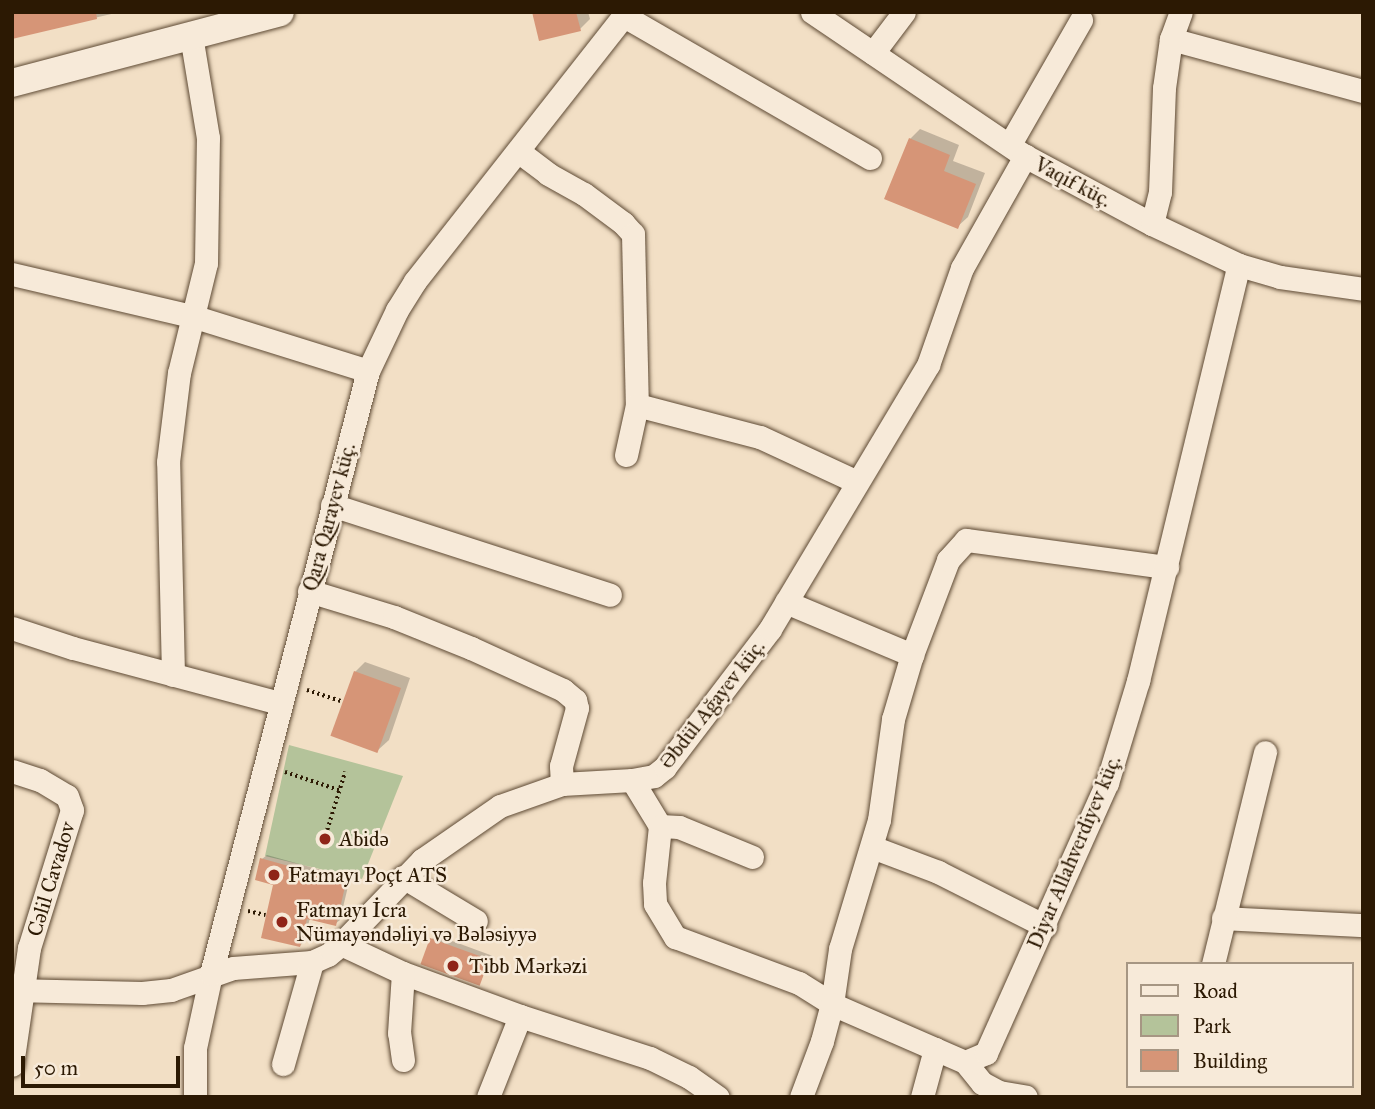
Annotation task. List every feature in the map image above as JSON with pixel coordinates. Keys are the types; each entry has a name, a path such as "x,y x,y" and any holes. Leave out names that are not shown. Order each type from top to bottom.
{"street":[{"path":"12,83 280,12"},
{"name":"Vaqif küç.","path":"812,12 1017,150 1152,224 1239,265 1280,277 1363,289"},
{"path":"873,53 904,12"},
{"path":"1152,224 1160,192 1164,88 1171,39 1181,12"},
{"path":"626,14 870,158"},
{"name":"Qara Qarayev küç.","path":"195,1097 195,1048 211,974 263,765 368,371 397,310 415,281 626,14"},
{"name":"Əbdül Ağayev küç.","path":"18,990 142,993 171,990 233,968 312,962 328,955 341,944 422,860 500,806 562,784 632,780 654,776 665,767 770,629 928,365 962,268 1081,20"},
{"path":"173,675 168,462 178,373 195,317 206,263 208,138 191,35"},
{"path":"1171,39 1363,91"},
{"path":"518,151 548,174 584,194 623,223 633,234 638,405 626,455"},
{"name":"Diyar Allahverdiyev küç.","path":"965,1062 986,1053 1107,783 1138,681 1239,265"},
{"path":"12,274 195,317 368,371"},
{"path":"638,405 761,437 856,482"},
{"path":"332,505 610,595"},
{"path":"801,1097 822,1041 832,1004 840,949 879,820 893,719 912,655 948,560 966,540 1167,567"},
{"path":"309,591 394,617 563,690 575,700 577,708 561,766 562,784"},
{"path":"786,602 912,655"},
{"path":"12,628 73,648 173,675 283,693"},
{"path":"1213,962 1265,752"},
{"name":"Cəlil Cavadov","path":"12,771 40,780 67,796 72,810 37,915 18,990 12,1065"},
{"path":"632,780 660,826 654,883 655,904 675,937 799,983 832,1004 965,1062 982,1083 999,1092 1027,1097"},
{"path":"660,826 680,827 752,857"},
{"path":"872,847 938,873 1045,926"},
{"path":"403,877 476,921"},
{"path":"1223,918 1363,925"},
{"path":"341,944 403,973 520,1016 650,1058 689,1077 718,1097"},
{"path":"283,1064 312,962"},
{"path":"403,973 399,1033 403,1060"},
{"path":"488,1097 520,1016"},
{"path":"922,1097 935,1049"}],"path":[{"path":"283,693 343,702"},
{"path":"263,765 339,790"},
{"path":"327,830 345,772"}],"green space":[{"path":"289,745 403,776 362,879 265,856"}],"building":[{"path":"12,12 96,12 97,19 12,39"},
{"path":"532,12 576,12 581,31 539,41"},
{"path":"909,138 950,155 944,171 976,184 958,229 884,199"},
{"path":"354,671 401,688 377,753 330,736"},
{"path":"260,858 346,882 336,926 307,919 300,947 261,938 273,885 255,880"},
{"path":"430,938 489,960 480,986 420,964"}],"place":[{"name":"Abidə","path":"325,839"},
{"name":"Fatmayı Poçt ATS","path":"274,875"},
{"name":"Fatmayı İcra Nümayəndəliyi və Bələsiyyə","path":"282,922"},
{"name":"Tibb Mərkəzi","path":"453,966"}]}
